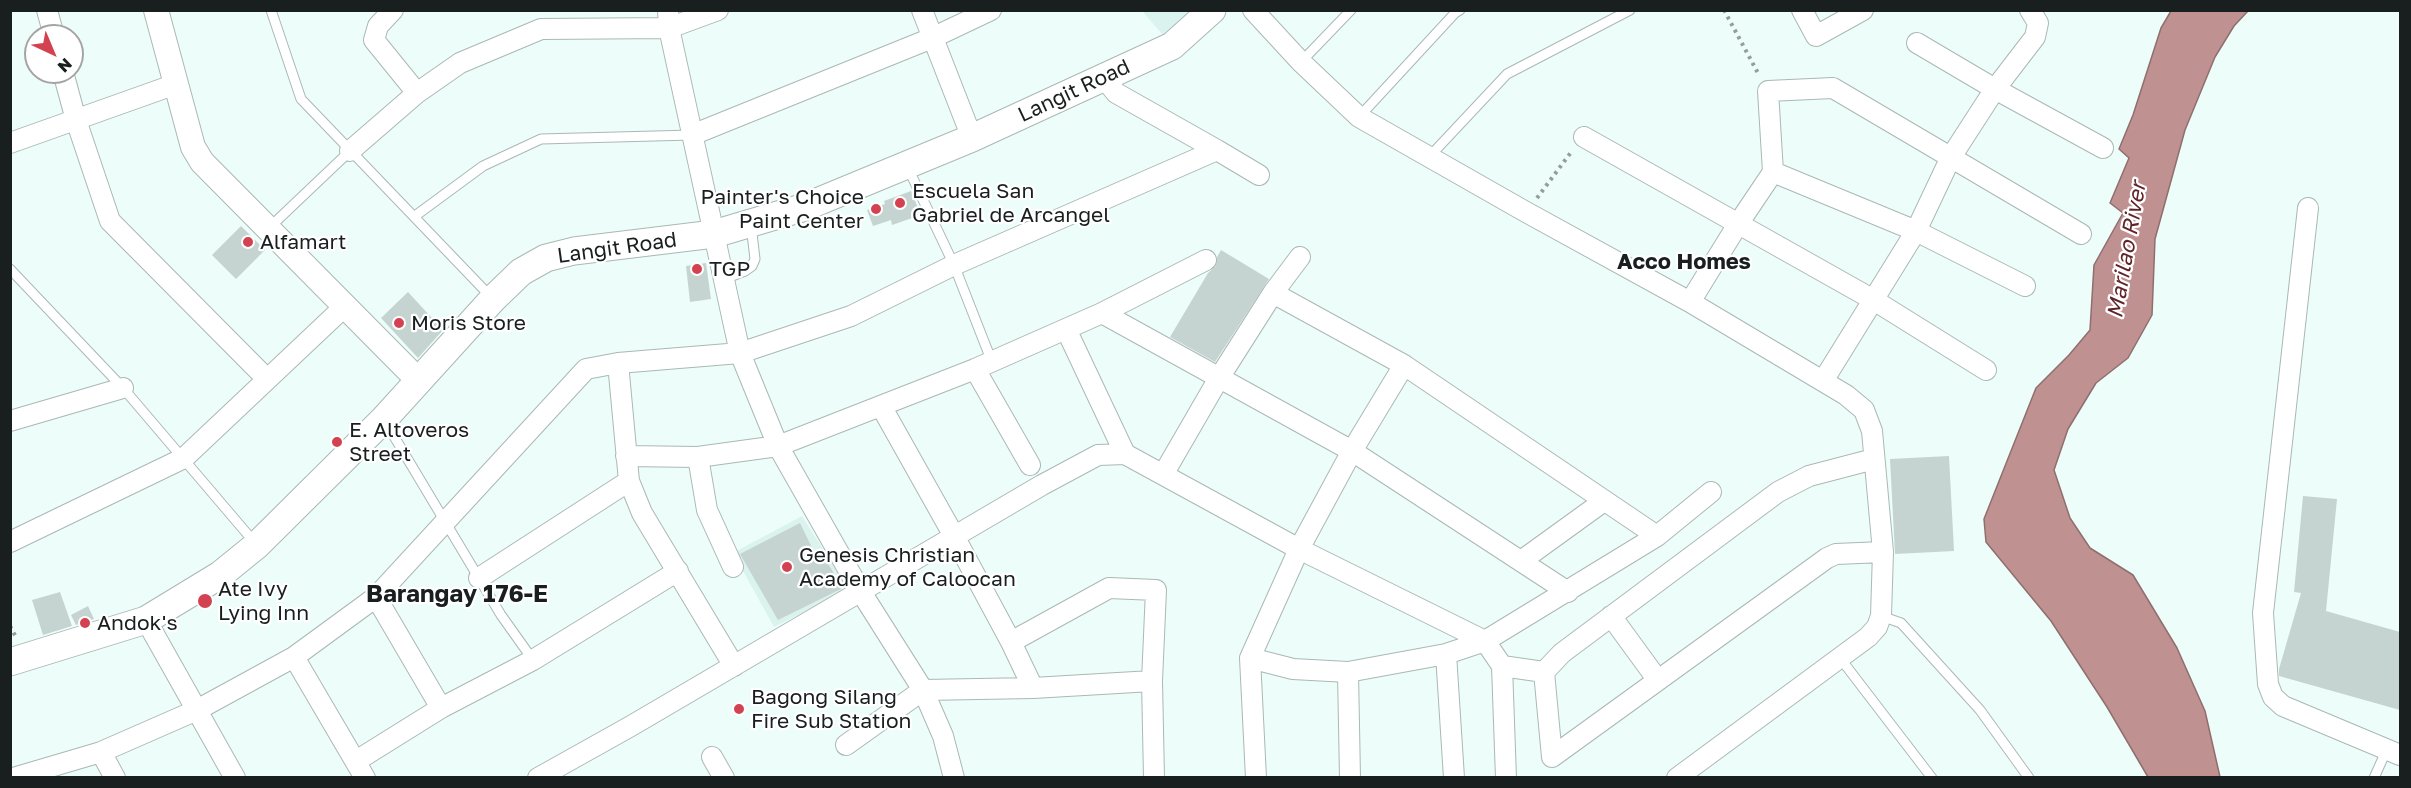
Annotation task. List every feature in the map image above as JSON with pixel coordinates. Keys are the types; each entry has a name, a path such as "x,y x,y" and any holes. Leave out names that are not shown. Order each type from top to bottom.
{"main road":[{"name":"Langit Road","path":"10,662 146,620 220,575 257,545 384,419 493,299 522,272 546,258 574,251 714,234 805,207 972,138 1172,46 1212,10"}],"street":[{"path":"156,10 193,147 202,162 418,380"},
{"path":"393,10 378,26 374,40 417,93"},
{"path":"350,151 417,93 460,63 540,20 668,19 718,10"},
{"path":"922,10 972,138"},
{"path":"692,135 932,38 991,10"},
{"path":"1252,10 1301,62 1359,117 1690,302 1846,395 1864,410 1872,431 1882,552 1881,616 1877,627 1868,637 1677,777"},
{"path":"1802,10 1816,36 1863,10"},
{"path":"1823,381 1916,231 1951,157 1995,89 2036,37 2038,23 2030,10"},
{"path":"668,19 740,353 778,446 861,592 923,690 943,736 954,777"},
{"path":"1917,43 2103,148"},
{"path":"1104,78 1116,93 1259,175"},
{"path":"66,84 110,221 267,379"},
{"path":"10,143 176,84"},
{"path":"1690,302 1773,172 1768,91 1833,88 2081,234"},
{"path":"1584,136 1872,299 1986,370"},
{"path":"13,777 101,752 197,710 294,657 376,597 586,369 618,363 740,353 851,316 954,265 1217,150"},
{"path":"1773,172 1916,231 2025,286"},
{"path":"2308,208 2262,613 2268,684 2273,697 2283,706 2394,752"},
{"path":"1164,473 1219,378 1273,293 1300,257"},
{"path":"626,456 698,457 778,446 984,366 1102,313 1206,260"},
{"path":"1273,293 1404,365 1657,536"},
{"path":"12,536 184,458 344,306"},
{"path":"1102,313 1352,451 1568,592"},
{"path":"1066,329 1125,454"},
{"path":"618,363 629,481 642,513 734,666"},
{"path":"1256,777 1250,658 1299,549 1352,451 1404,365"},
{"path":"984,366 1030,465"},
{"path":"10,422 123,388"},
{"path":"881,406 954,536 1033,688"},
{"path":"538,777 631,726 1042,485 1098,455 1125,454 1164,473 1299,549 1485,641 1502,666 1506,777"},
{"path":"698,457 706,510 734,567"},
{"path":"1874,459 1809,476 1778,492 1562,653 1544,672 1552,757 1827,558 1836,554 1882,552"},
{"path":"479,578 629,481"},
{"path":"1250,658 1293,669 1348,672 1446,654 1485,641 1657,536 1711,492"},
{"path":"1521,561 1604,501"},
{"path":"294,657 360,769 441,708 533,660 678,571"},
{"path":"1011,642 1109,588 1156,590 1152,681 1154,777"},
{"path":"376,597 441,708"},
{"path":"1611,616 1657,679"},
{"path":"146,620 235,777"},
{"path":"1446,654 1454,777"},
{"path":"1502,666 1544,672"},
{"path":"1348,672 1350,777"},
{"path":"846,745 923,690 1033,688 1152,681"},
{"path":"101,752 115,777"},
{"path":"712,757 724,777"}],"lane":[{"path":"271,10 301,99 493,299"},
{"path":"1301,62 1351,10"},
{"path":"1359,117 1460,10"},
{"path":"1430,156 1507,75 1630,10"},
{"path":"415,216 483,166 541,139 692,135"},
{"path":"268,230 350,151"},
{"path":"907,165 954,265 984,366"},
{"path":"724,279 752,266 755,259 751,224"},
{"path":"10,269 123,388 257,545"},
{"path":"384,419 501,615 533,660"},
{"path":"1881,616 1901,623 1917,640 1980,710 2030,777"},
{"path":"1840,658 1932,777"},
{"path":"2374,777 2394,752"}],"path":[{"path":"1724,10 1768,91"},
{"path":"1526,212 1584,136"}],"shaded area":[{"path":"1142,11 1189,11 1163,35"},
{"name":"Genesis Christian Academy of Caloocan","path":"802,516 843,581 841,593 774,627 733,553"}],"water":[{"name":"Marilao River","path":"2171,11 2248,11 2234,26 2215,57 2185,130 2155,239 2152,315 2128,358 2096,383 2068,429 2054,470 2070,518 2090,548 2133,575 2177,648 2205,711 2220,777 2148,777 2107,707 2051,621 1986,542 1984,519 2036,388 2090,330 2094,265 2123,213 2110,203 2129,158 2119,149 2133,115 2161,28"}],"building":[{"path":"911,191 921,215 892,225 891,220 873,226 867,210"},
{"path":"241,226 265,250 236,279 212,255"},
{"path":"1221,250 1269,279 1215,362 1170,337 1208,273 1216,266"},
{"path":"706,263 711,299 690,302 686,266"},
{"path":"408,292 443,330 418,358 381,318"},
{"path":"1949,456 1954,551 1895,554 1890,459"},
{"path":"2303,496 2337,499 2326,611 2400,632 2400,710 2279,676 2301,593 2294,592"},
{"name":"Genesis Christian Academy of Caloocan","path":"800,523 814,552 819,549 841,589 778,620 740,554"},
{"path":"60,592 72,626 43,635 32,600"},
{"path":"88,606 94,619 76,625 71,615"}],"place":[{"name":"Escuela San Gabriel de Arcangel","path":"900,203"},
{"name":"Painter's Choice Paint Center","path":"876,209"},
{"name":"Alfamart","path":"248,242"},
{"name":"TGP","path":"697,269"},
{"name":"Moris Store","path":"399,323"},
{"name":"E. Altoveros Street","path":"337,442"},
{"name":"Genesis Christian Academy of Caloocan","path":"787,567"},
{"name":"Ate Ivy Lying Inn","path":"205,601"},
{"name":"Andok's","path":"85,623"},
{"name":"Bagong Silang Fire Sub Station","path":"739,709"}],"district":[{"name":"Acco Homes","path":"1684,262"},
{"name":"Barangay 176-E","path":"457,594"}]}
